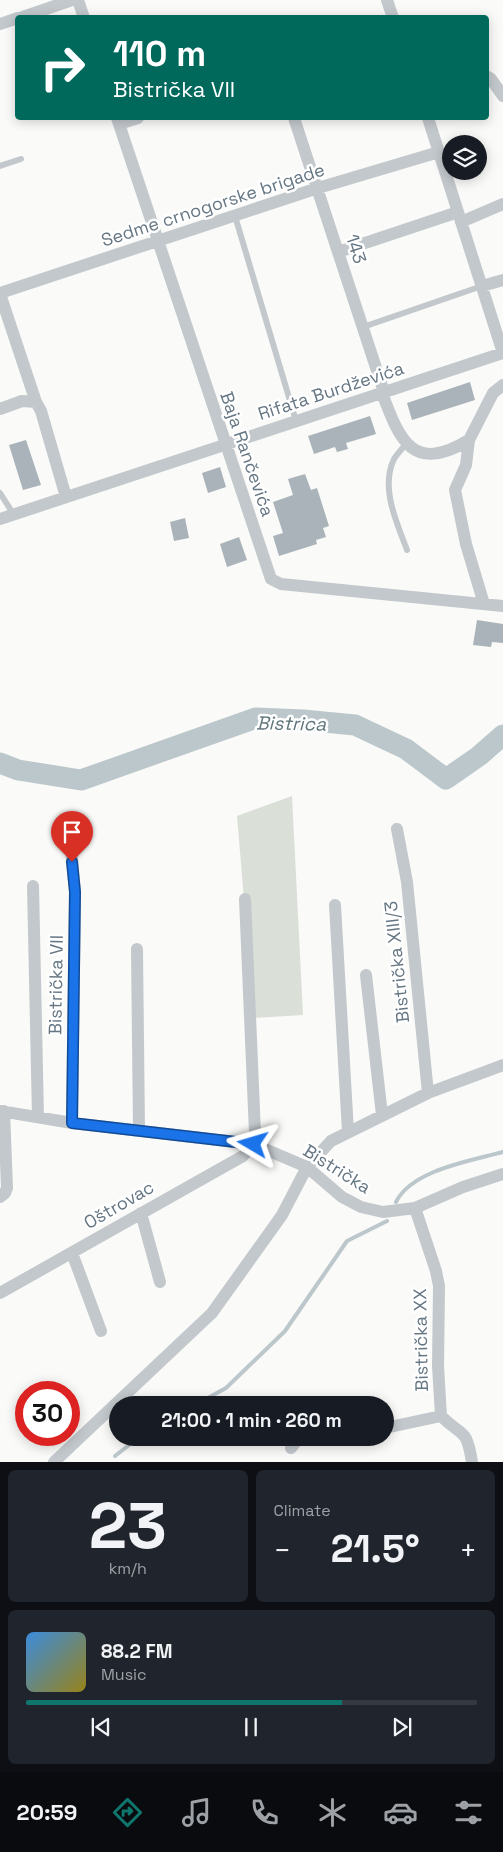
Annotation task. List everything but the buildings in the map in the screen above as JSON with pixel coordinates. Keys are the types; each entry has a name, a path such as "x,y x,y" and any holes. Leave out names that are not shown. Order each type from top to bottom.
{"street":[{"path":"28,15 72,0"},
{"path":"78,0 83,15"},
{"path":"386,0 392,15"},
{"path":"0,24 15,19"},
{"path":"489,78 503,96"},
{"name":"143","path":"295,120 395,429 406,444"},
{"path":"429,120 503,353"},
{"name":"Baja Rančevića","path":"118,121 271,579 281,584 503,606"},
{"name":"Sedme crnogorske brigade","path":"0,294 318,188 439,152"},
{"path":"338,252 503,204"},
{"path":"482,286 503,280"},
{"path":"0,294 36,402 41,411 66,497"},
{"name":"Rifata Burdževića","path":"0,519 503,353"},
{"path":"484,604 466,544 455,490 466,465 469,440 493,394 503,385"},
{"path":"0,409 22,402 36,402"},
{"path":"406,444 417,451 430,455 443,454 469,440"},
{"name":"Bistrička XIII/3","path":"397,829 407,882 428,1093"},
{"name":"Bistrička VII","path":"71,847 75,892 72,1123"},
{"path":"33,886 38,1117"},
{"path":"245,899 255,1134 253,1144"},
{"path":"335,905 348,1132"},
{"path":"137,949 139,1131"},
{"path":"366,974 382,1115"},
{"path":"54,1462 212,1313 282,1215 307,1167 331,1142 428,1093 503,1065"},
{"path":"0,1197 7,1188 2,1111"},
{"name":"Bistrička","path":"2,1111 72,1123 253,1144 307,1167 342,1197 361,1207 383,1212 415,1208 463,1187 503,1174"},
{"name":"Oštrovac","path":"0,1293 242,1156 253,1144"},
{"name":"Bistrička XX","path":"415,1208 436,1271 438,1286 438,1366 441,1416 465,1434 469,1440 472,1462"},
{"path":"141,1213 160,1282"},
{"path":"72,1252 101,1331"},
{"path":"394,1426 441,1416"}],"lane":[{"path":"0,166 21,159"},
{"path":"235,216 296,421"},
{"path":"363,327 482,286"},
{"path":"406,444 394,460 389,487 390,498 407,550"},
{"path":"0,493 14,515"}],"shaded area":[{"path":"292,796 303,1015 254,1018 237,816"}],"waterway":[{"name":"Bistrica","path":"0,763 18,770 81,780 256,718 355,725 406,749 446,779 479,756 503,735"},
{"path":"396,1202 404,1191 428,1174 459,1163 503,1152"},
{"path":"211,1396 226,1388 285,1331 347,1241 387,1221"},
{"path":"115,1456 128,1446"}],"route":[{"path":"72,862 75,892 72,1123 253,1144"}]}
